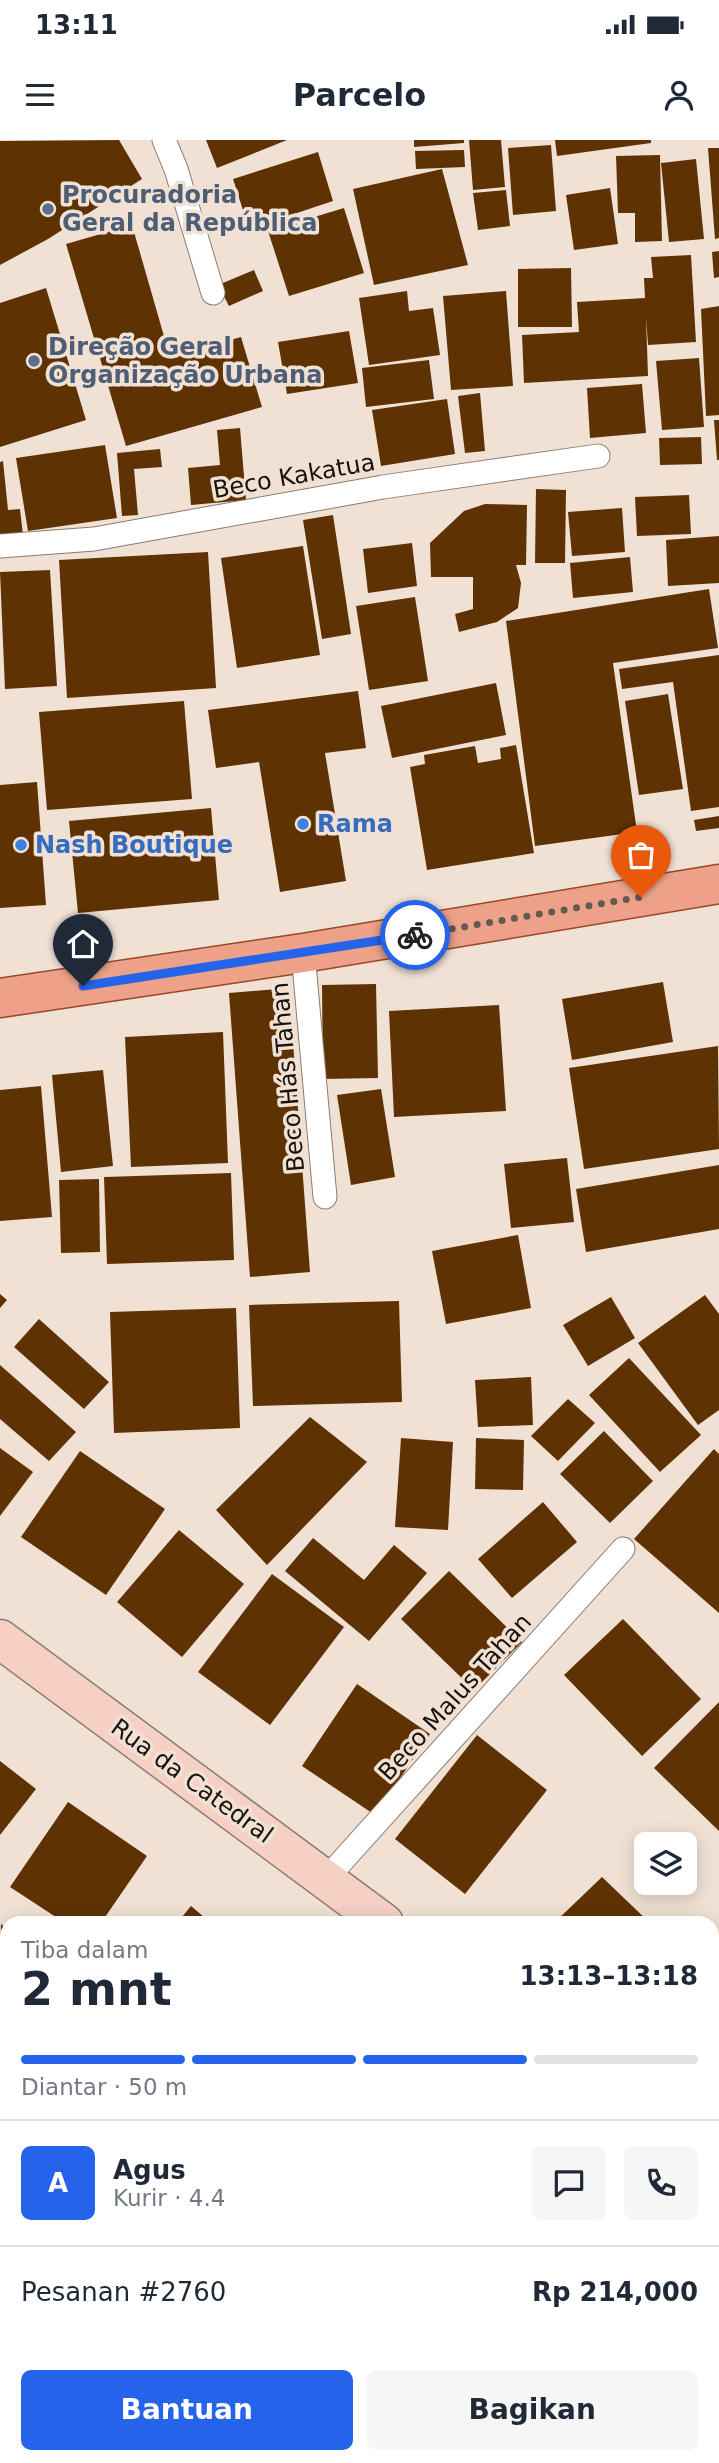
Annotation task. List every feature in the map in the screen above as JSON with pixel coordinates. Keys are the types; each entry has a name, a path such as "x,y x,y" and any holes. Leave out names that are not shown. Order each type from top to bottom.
{"main road":[{"path":"0,998 303,953 719,884"},
{"name":"Rua da Catedral","path":"0,1639 375,1916"}],"lane":[{"path":"164,140 176,169 214,293"},
{"name":"Beco Kakatua","path":"0,546 94,538 383,487 598,456"},
{"name":"Beco Hás Tahan","path":"303,953 326,1197"},
{"name":"Beco Malus Tahan","path":"326,1880 623,1549"}],"building":[{"name":"Procuradoria Geral da República","path":"119,140 142,179 48,239 0,265 0,141"},
{"path":"206,140 287,140 217,168"},
{"path":"414,140 464,140 464,143 414,147"},
{"path":"469,140 501,140 505,187 473,190"},
{"path":"555,140 651,140 651,143 557,156"},
{"path":"551,145 556,211 513,215 508,148"},
{"path":"708,148 719,148 719,238 715,239"},
{"path":"464,150 465,167 416,169 415,151"},
{"path":"318,152 333,201 249,229 233,179"},
{"path":"660,155 662,241 635,242 635,213 618,213 616,156"},
{"path":"696,159 704,239 669,242 661,163"},
{"path":"442,169 468,265 374,285 353,189"},
{"path":"610,188 618,244 574,250 566,195"},
{"path":"506,190 510,226 478,230 473,193"},
{"path":"344,208 364,273 289,296 268,231"},
{"path":"132,225 170,357 241,337 262,407 126,446 66,244"},
{"path":"719,251 719,277 714,278 712,252"},
{"path":"691,255 696,342 648,345 646,316 648,376 524,383 522,335 579,332 577,302 645,298 644,278 653,278 651,257"},
{"path":"571,268 572,327 518,327 518,269"},
{"path":"254,270 263,291 229,306 218,285"},
{"name":"Direção Geral Organização Urbana","path":"46,288 86,420 0,447 0,303"},
{"path":"407,291 409,311 433,308 440,355 369,365 359,298"},
{"path":"506,291 513,386 451,390 443,296"},
{"path":"719,306 719,415 706,416 701,309"},
{"path":"349,331 358,383 287,394 278,342"},
{"path":"699,358 704,427 662,430 656,361"},
{"path":"429,360 434,399 366,407 362,368"},
{"path":"642,384 646,433 590,438 587,388"},
{"path":"480,393 485,451 465,453 458,396"},
{"path":"447,399 455,454 381,466 372,410"},
{"path":"714,420 719,420 719,460 717,460"},
{"path":"240,428 246,500 191,505 188,468 220,465 217,430"},
{"path":"701,437 702,464 660,465 659,438"},
{"path":"105,445 117,518 28,531 16,458"},
{"path":"160,449 162,467 134,469 138,515 122,516 117,453"},
{"path":"3,461 8,510 20,509 23,535 0,536 0,462"},
{"path":"536,489 566,490 565,563 535,563"},
{"path":"689,495 691,534 637,536 635,497"},
{"path":"485,504 527,505 526,565 516,565 521,583 518,608 497,622 459,632 455,614 473,609 473,577 431,577 430,543 464,511"},
{"path":"622,508 625,552 572,556 568,512"},
{"path":"333,515 351,634 322,639 303,520"},
{"path":"719,536 719,583 668,586 666,540"},
{"path":"412,543 417,586 368,593 363,549"},
{"path":"303,546 320,655 237,668 221,558"},
{"path":"208,552 216,688 67,698 59,560"},
{"path":"630,557 633,592 573,598 570,563"},
{"path":"50,570 57,686 5,689 0,572"},
{"path":"709,589 718,648 613,663 637,832 535,846 506,621"},
{"path":"415,597 428,681 369,690 356,606"},
{"path":"719,655 719,807 691,811 673,682 622,689 619,669"},
{"path":"496,683 506,735 392,758 381,706"},
{"name":"Rama","path":"358,691 366,748 325,753 346,881 280,892 259,762 216,768 208,710"},
{"path":"668,694 683,789 639,795 625,701"},
{"path":"184,701 192,799 47,810 39,712"},
{"path":"516,745 534,853 427,870 410,767 425,764 424,755 475,746 478,763 501,759 500,748"},
{"name":"Nash Boutique","path":"37,782 46,905 0,908 0,785"},
{"path":"211,808 219,900 78,913 69,821"},
{"path":"719,816 719,828 696,831 694,820"},
{"path":"663,982 673,1042 572,1060 562,999"},
{"path":"376,984 378,1078 323,1079 322,985"},
{"path":"289,988 310,1272 250,1277 229,993"},
{"path":"499,1005 506,1111 394,1117 389,1011"},
{"path":"223,1032 228,1163 131,1167 125,1037"},
{"path":"718,1046 719,1149 584,1169 569,1068"},
{"path":"103,1070 113,1166 61,1172 52,1075"},
{"path":"41,1086 52,1217 0,1221 0,1090"},
{"path":"381,1089 395,1177 351,1185 337,1095"},
{"path":"567,1158 574,1222 511,1228 504,1164"},
{"path":"719,1165 719,1229 586,1252 576,1189"},
{"path":"231,1173 234,1260 107,1264 104,1177"},
{"path":"99,1179 100,1252 61,1253 59,1180"},
{"path":"518,1235 531,1308 446,1324 432,1251"},
{"path":"0,1294 7,1300 0,1308"},
{"path":"705,1295 719,1314 719,1410 698,1425 638,1343"},
{"path":"611,1297 635,1338 588,1366 563,1325"},
{"path":"399,1301 402,1402 253,1406 249,1305"},
{"path":"236,1308 240,1428 114,1433 110,1312"},
{"path":"39,1319 109,1382 84,1409 14,1347"},
{"path":"629,1358 701,1435 660,1472 589,1395"},
{"path":"0,1365 76,1432 49,1461 0,1419"},
{"path":"531,1377 533,1425 478,1427 475,1380"},
{"path":"568,1399 595,1423 558,1461 531,1436"},
{"path":"310,1417 367,1462 267,1565 216,1510"},
{"path":"604,1431 653,1481 610,1523 560,1474"},
{"path":"401,1438 453,1442 448,1530 395,1527"},
{"path":"476,1438 524,1440 523,1490 475,1489"},
{"path":"0,1448 33,1472 0,1516"},
{"path":"714,1449 719,1454 719,1613 634,1539"},
{"path":"80,1451 165,1509 106,1595 21,1537"},
{"path":"543,1502 577,1542 512,1598 478,1559"},
{"path":"179,1530 244,1584 182,1657 117,1602"},
{"path":"313,1538 364,1580 394,1545 427,1573 369,1641 285,1571"},
{"path":"449,1571 522,1642 474,1690 401,1619"},
{"path":"272,1574 344,1627 270,1725 198,1672"},
{"path":"623,1619 701,1699 642,1756 564,1675"},
{"path":"357,1684 430,1734 375,1815 302,1766"},
{"path":"719,1702 719,1831 654,1768"},
{"path":"477,1735 547,1790 465,1894 395,1839"},
{"path":"0,1761 36,1789 0,1835"},
{"path":"68,1802 147,1856 106,1916 54,1916 10,1887"},
{"path":"602,1877 643,1916 561,1916"},
{"path":"191,1906 203,1916 183,1916"}],"way so far":[{"path":"415,935 641,897"}],"place":[{"name":"Procuradoria Geral da República","path":"48,209"},
{"name":"Direção Geral Organização Urbana","path":"34,361"},
{"name":"Rama","path":"303,824"},
{"name":"Nash Boutique","path":"21,845"}],"route":[{"path":"83,986 415,935"}]}
